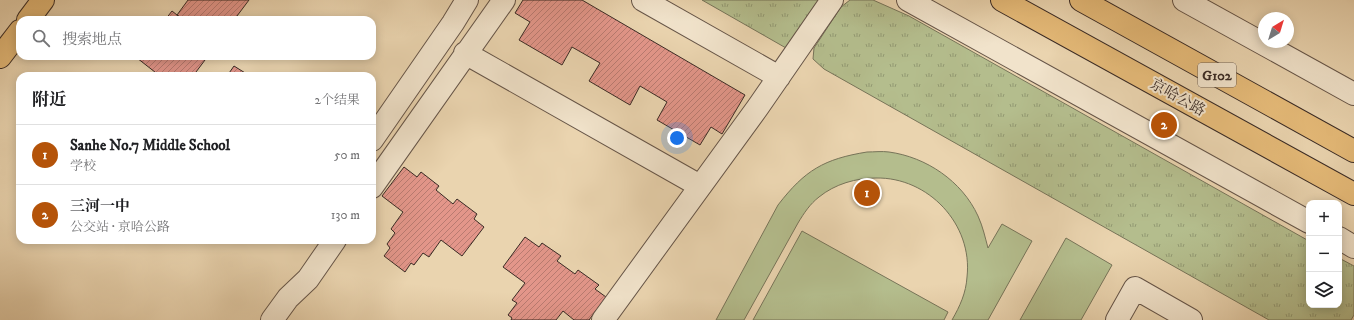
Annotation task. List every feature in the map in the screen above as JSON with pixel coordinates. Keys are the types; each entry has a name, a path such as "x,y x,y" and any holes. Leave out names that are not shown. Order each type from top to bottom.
{"main road":[{"path":"31,16 43,0"},
{"name":"京哈公路","path":"1002,0 1354,194"},
{"name":"G102","path":"1081,0 1354,151"},
{"path":"0,57 16,36"}],"street":[{"path":"376,134 453,23 467,0"},
{"path":"376,181 465,53 504,0"},
{"path":"643,0 779,78"},
{"path":"602,320 779,78 832,0"},
{"path":"908,0 1306,220"},
{"path":"1184,0 1354,94"},
{"path":"465,53 700,186"},
{"path":"1342,240 1354,247"},
{"path":"272,320 288,298 308,279 332,244"},
{"path":"1117,320 1135,288 1191,320"}],"green space":[{"path":"702,0 824,0 786,48"},
{"path":"850,0 873,0 909,16 1306,239 1306,308 1342,308 1342,260 1354,266 1354,315 1351,320 1269,320 824,69 813,59 814,48 841,7"},
{"path":"867,152 886,152 916,159 929,165 953,182 963,192 978,216 988,248 1002,224 1032,241 988,320 952,320 964,294 967,277 967,257 963,239 955,222 943,207 929,195 913,186 895,180 876,178 853,181 839,185 825,192 807,209 798,223 744,320 716,320 778,205 788,193 797,183 816,168 839,158"},
{"path":"802,231 948,312 944,320 753,320"},
{"path":"1066,238 1112,265 1081,320 1020,320"}],"building":[{"path":"188,0 249,0 237,16 177,15"},
{"path":"523,0 582,0 745,95 722,134 711,127 700,145 657,120 667,102 640,86 630,105 589,81 600,63 572,47 562,65 519,40 530,22 515,13"},
{"path":"172,11 178,16 168,16"},
{"path":"140,60 205,60 196,72 155,72"},
{"path":"234,66 244,72 230,72"},
{"path":"404,167 417,177 421,172 439,186 436,190 453,204 457,199 477,214 474,219 484,227 462,256 441,240 429,257 423,253 414,265 411,263 405,272 384,256 390,248 387,244 395,233 391,229 403,212 382,196"},
{"path":"525,237 539,247 542,243 561,256 557,261 575,274 578,270 599,285 595,289 606,297 589,320 574,320 563,311 556,320 511,320 512,318 508,315 517,303 512,300 525,283 503,267"}],"place":[{"name":"三河一中","path":"1164,125"},
{"name":"Sanhe No.7 Middle School","path":"867,193"}]}
